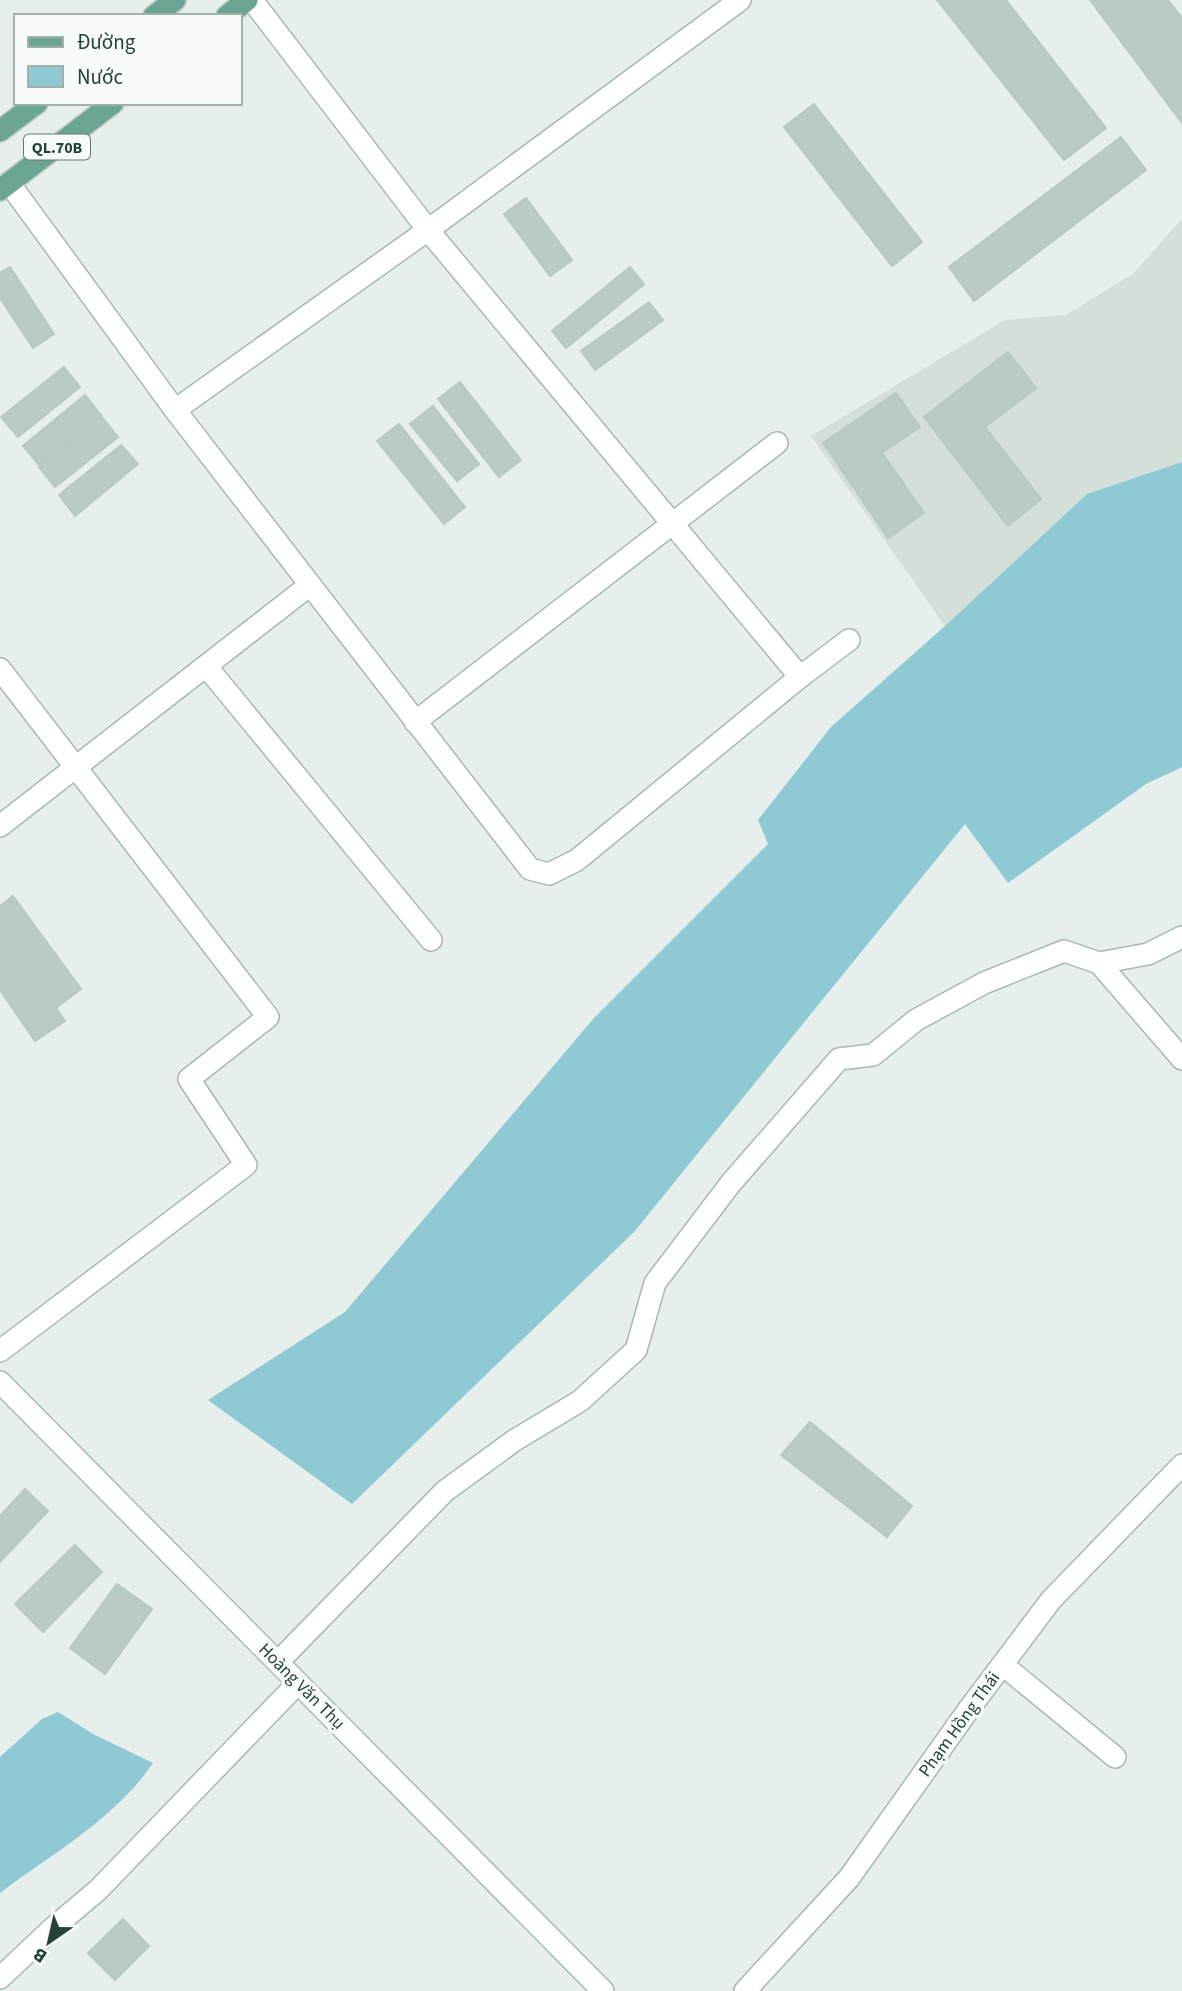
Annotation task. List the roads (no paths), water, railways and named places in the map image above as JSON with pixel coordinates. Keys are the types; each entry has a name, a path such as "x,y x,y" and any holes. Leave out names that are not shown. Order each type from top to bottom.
{"main road":[{"path":"157,14 175,0"},
{"path":"230,14 250,0"},
{"name":"QL.70B","path":"0,131 34,105"},
{"name":"QL.70B","path":"5,187 110,105"}],"street":[{"path":"250,0 428,230 800,677"},
{"path":"175,410 428,230 740,0"},
{"path":"5,187 530,869 549,874 577,860 849,640"},
{"path":"415,722 777,443"},
{"path":"0,826 310,585"},
{"path":"206,666 430,940"},
{"path":"0,669 268,1017 189,1079 246,1165 0,1351"},
{"path":"278,1662 445,1491 515,1440 580,1401 636,1350 655,1283 731,1183 839,1059 873,1055 916,1020 984,983 1064,951 1099,963 1148,954 1182,937"},
{"path":"1099,963 1182,1059"},
{"name":"Hoàng Văn Thụ","path":"0,1381 603,1991"},
{"name":"Phạm Hồng Thái","path":"745,1991 849,1878 1051,1601 1182,1465"},
{"path":"1003,1665 1115,1758"},
{"path":"0,1979 53,1928 98,1890 298,1683"}],"water":[{"path":"1182,462 1182,767 1146,784 1008,883 965,824 634,1232 352,1504 208,1400 345,1312 594,1018 768,844 758,820 831,727 1087,494"},
{"path":"58,1712 93,1734 153,1763 138,1783 102,1818 0,1893 0,1757 42,1719"}]}
